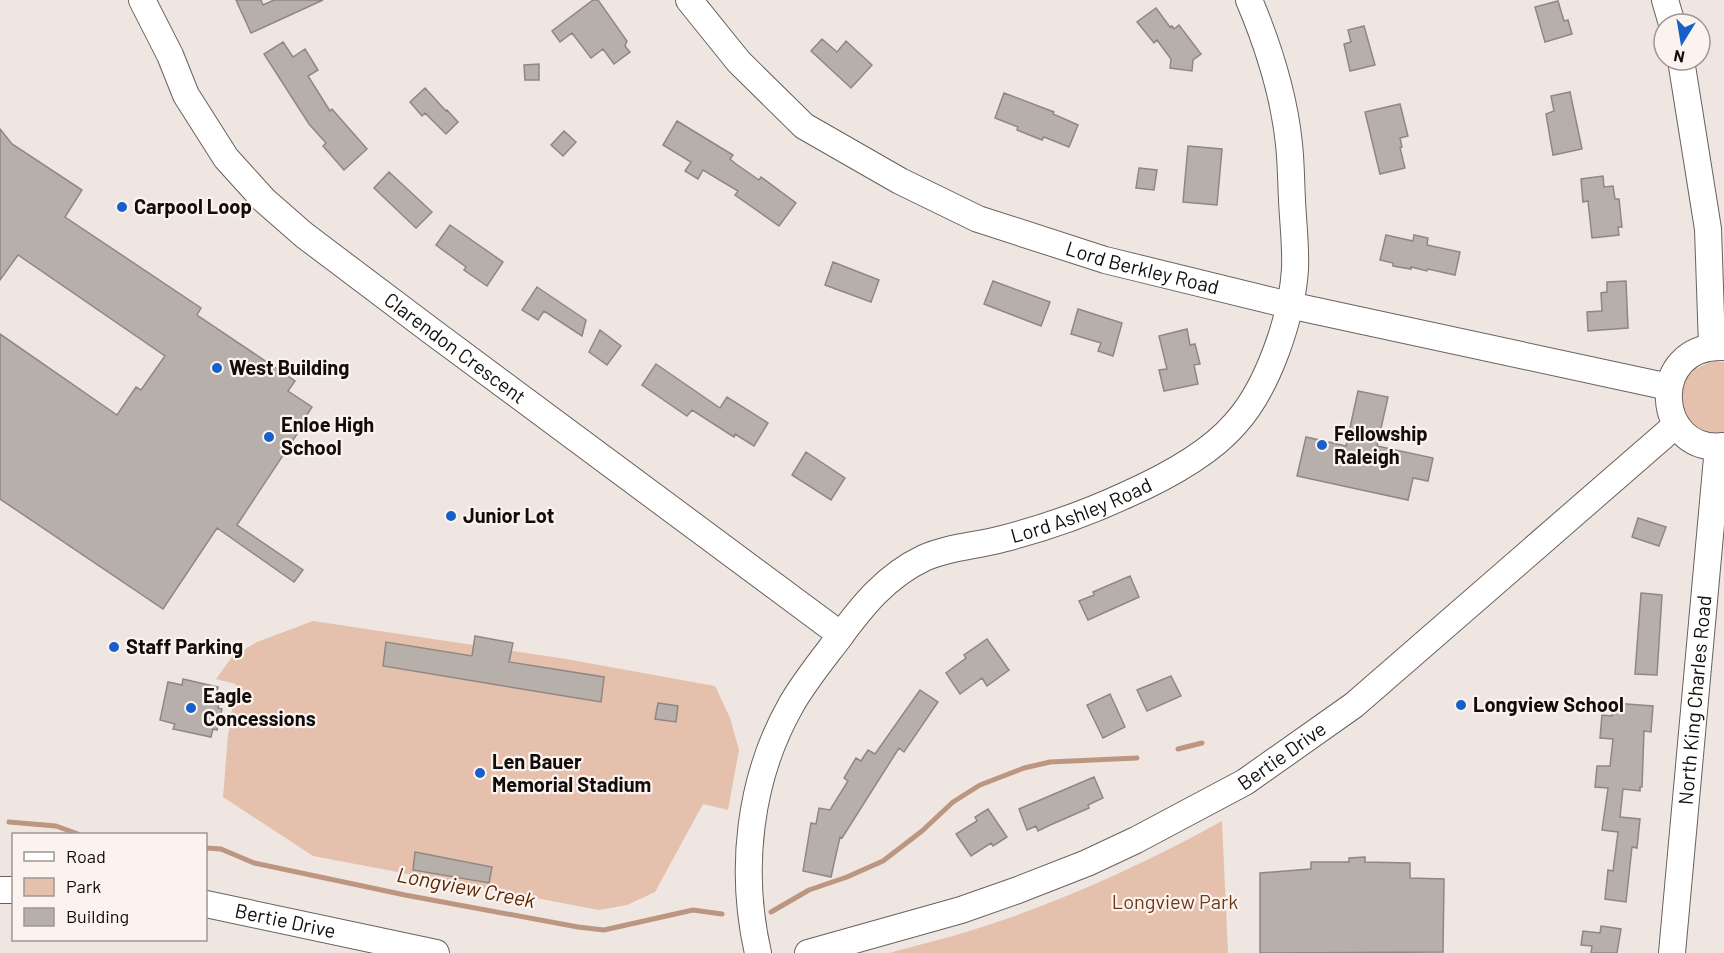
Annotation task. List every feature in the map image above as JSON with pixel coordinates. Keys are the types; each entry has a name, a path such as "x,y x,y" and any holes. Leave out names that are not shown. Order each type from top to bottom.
{"street":[{"name":"Clarendon Crescent","path":"142,0 170,56 186,95 226,158 264,200 304,235 430,330 841,635"},
{"name":"Lord Berkley Road","path":"689,0 739,62 804,126 900,181 978,219 1105,260 1289,305 1669,387"},
{"name":"Lord Ashley Road","path":"758,953 750,917 749,880 749,853 757,793 774,740 791,704 872,596 904,569 925,558 1058,524 1130,494 1201,454 1235,425 1260,389 1277,347 1289,305 1295,268 1289,142 1270,56 1249,0"},
{"path":"1683,72 1708,229 1718,346 1700,350 1679,364 1669,387 1669,407 1676,425 1688,437 1702,444 1721,447"},
{"name":"Bertie Drive","path":"808,953 961,910 1018,890 1087,863 1136,840 1245,782 1354,705 1676,425"},
{"name":"North King Charles Road","path":"1672,953 1721,447"},
{"name":"Bertie Drive","path":"207,904 436,953"}],"green space":[{"path":"1713,362 1724,362 1724,439 1688,427 1679,399 1684,380 1694,370"},
{"name":"Len Bauer Memorial Stadium","path":"313,621 566,659 715,686 730,718 739,750 728,810 703,804 655,892 627,905 599,910 313,856 223,797 228,735 236,684 216,679 232,657 257,642"},
{"name":"Longview Park","path":"1222,821 1228,953 889,953 986,926 1057,900 1141,863"}],"building":[{"path":"236,0 261,0 263,5 274,0 323,0 251,33"},
{"path":"593,0 598,0 627,41 625,46 630,52 614,64 603,49 591,58 572,33 560,42 552,31"},
{"path":"1558,1 1564,21 1568,20 1572,34 1545,42 1535,7"},
{"path":"1156,8 1170,27 1174,29 1179,25 1201,54 1193,60 1192,71 1170,68 1171,59 1157,40 1154,43 1137,22"},
{"path":"1364,26 1375,65 1350,71 1344,44 1351,42 1348,30"},
{"path":"822,39 837,52 846,41 872,65 851,88 811,51"},
{"path":"283,42 293,57 305,49 318,70 308,76 330,111 332,109 367,149 344,170 323,146 326,143 309,124 264,54"},
{"path":"539,64 539,80 525,80 524,65"},
{"path":"425,88 458,122 446,134 425,113 422,116 410,102"},
{"path":"1570,92 1582,149 1553,155 1546,114 1554,111 1551,96"},
{"path":"1004,93 1054,112 1053,114 1078,125 1069,147 1044,137 1042,140 995,118"},
{"path":"1400,104 1408,136 1400,138 1405,168 1380,174 1365,112"},
{"path":"677,121 733,155 730,159 736,164 759,180 761,177 796,203 779,226 735,195 738,191 703,170 698,179 685,171 691,162 663,145"},
{"name":"West Building","path":"0,129 12,144 82,190 65,217 201,308 197,315 295,381 288,391 312,407 301,424 303,425 237,525 303,570 294,582 217,528 163,609 0,499 0,334 117,415 136,387 141,390 165,356 18,255 0,280"},
{"path":"564,131 576,142 563,156 551,145"},
{"path":"1188,146 1222,149 1217,205 1183,202"},
{"path":"1139,168 1157,170 1154,190 1136,188"},
{"path":"389,172 432,212 416,228 374,188"},
{"path":"1603,176 1604,187 1613,186 1615,199 1619,199 1622,227 1618,227 1619,235 1592,238 1588,201 1583,202 1581,179"},
{"path":"450,225 503,262 487,286 464,270 466,267 436,245"},
{"path":"1386,235 1413,241 1414,235 1428,238 1427,245 1460,252 1455,275 1428,269 1427,271 1393,266 1393,263 1380,260"},
{"path":"833,262 879,280 871,302 825,285"},
{"path":"993,281 1050,302 1041,326 984,304"},
{"path":"1626,281 1628,328 1588,331 1587,312 1602,311 1601,293 1607,292 1607,282"},
{"path":"537,287 586,320 582,336 544,311 538,320 522,310"},
{"path":"1078,309 1122,323 1113,356 1098,351 1101,343 1071,334"},
{"path":"1187,329 1190,345 1195,344 1200,364 1194,365 1198,384 1164,391 1159,370 1167,369 1159,336"},
{"path":"600,330 621,346 607,365 589,352"},
{"path":"656,364 720,408 727,397 768,423 754,446 735,434 734,437 692,410 687,416 642,385"},
{"name":"Fellowship Raleigh","path":"1358,391 1388,397 1377,446 1433,458 1428,481 1413,478 1408,500 1297,476 1306,437 1346,446"},
{"path":"806,452 845,478 831,500 792,475"},
{"path":"1638,518 1666,527 1659,546 1632,537"},
{"path":"1130,576 1139,597 1088,620 1079,601 1094,595 1093,592"},
{"path":"1641,593 1662,595 1657,675 1635,674"},
{"path":"475,636 513,643 509,662 604,677 601,702 383,666 386,642 472,656"},
{"path":"987,639 1009,670 987,686 982,678 960,694 946,673 966,658 964,655"},
{"path":"1171,676 1181,696 1147,711 1137,690"},
{"name":"Eagle Concessions","path":"183,679 218,687 217,692 221,692 218,708 222,709 217,730 213,729 211,737 173,729 175,724 160,720 168,682 182,685"},
{"path":"920,690 938,702 904,752 899,748 842,838 840,837 831,877 803,871 811,823 816,824 819,808 830,810 848,781 844,778 856,758 861,761 868,750 875,754"},
{"path":"1110,694 1125,727 1103,738 1087,705"},
{"path":"658,703 678,706 676,722 655,719"},
{"path":"1613,703 1653,706 1651,732 1644,731 1642,787 1640,791 1623,789 1620,817 1640,819 1637,848 1632,847 1626,902 1605,899 1608,870 1613,871 1618,832 1602,830 1608,788 1595,787 1597,766 1610,766 1613,739 1600,738 1602,715 1612,716"},
{"path":"1094,777 1103,798 1088,805 1089,808 1038,831 1036,826 1027,830 1019,809"},
{"path":"988,809 1007,837 993,846 991,843 971,856 956,834 977,821 975,817"},
{"path":"415,852 492,867 489,883 413,870"},
{"path":"1365,857 1365,862 1410,863 1410,878 1444,879 1443,952 1260,953 1260,873 1311,869 1311,862 1349,862 1349,858"},
{"path":"1601,926 1621,929 1617,953 1591,953 1592,946 1581,945 1583,931 1600,933"}],"waterway":[{"path":"1178,749 1202,743"},
{"path":"771,912 809,890 883,861 922,831 953,802 980,785 1024,768 1050,762 1137,758"},
{"name":"Longview Creek","path":"9,822 56,826 75,833"},
{"name":"Longview Creek","path":"207,848 221,849 254,863 405,895 578,927 604,930 693,910 722,914"}],"place":[{"name":"Carpool Loop","path":"122,207"},
{"name":"West Building","path":"217,368"},
{"name":"Enloe High School","path":"269,437"},
{"name":"Fellowship Raleigh","path":"1322,445"},
{"name":"Junior Lot","path":"451,516"},
{"name":"Staff Parking","path":"114,647"},
{"name":"Longview School","path":"1461,705"},
{"name":"Eagle Concessions","path":"191,708"},
{"name":"Len Bauer Memorial Stadium","path":"480,773"}]}
